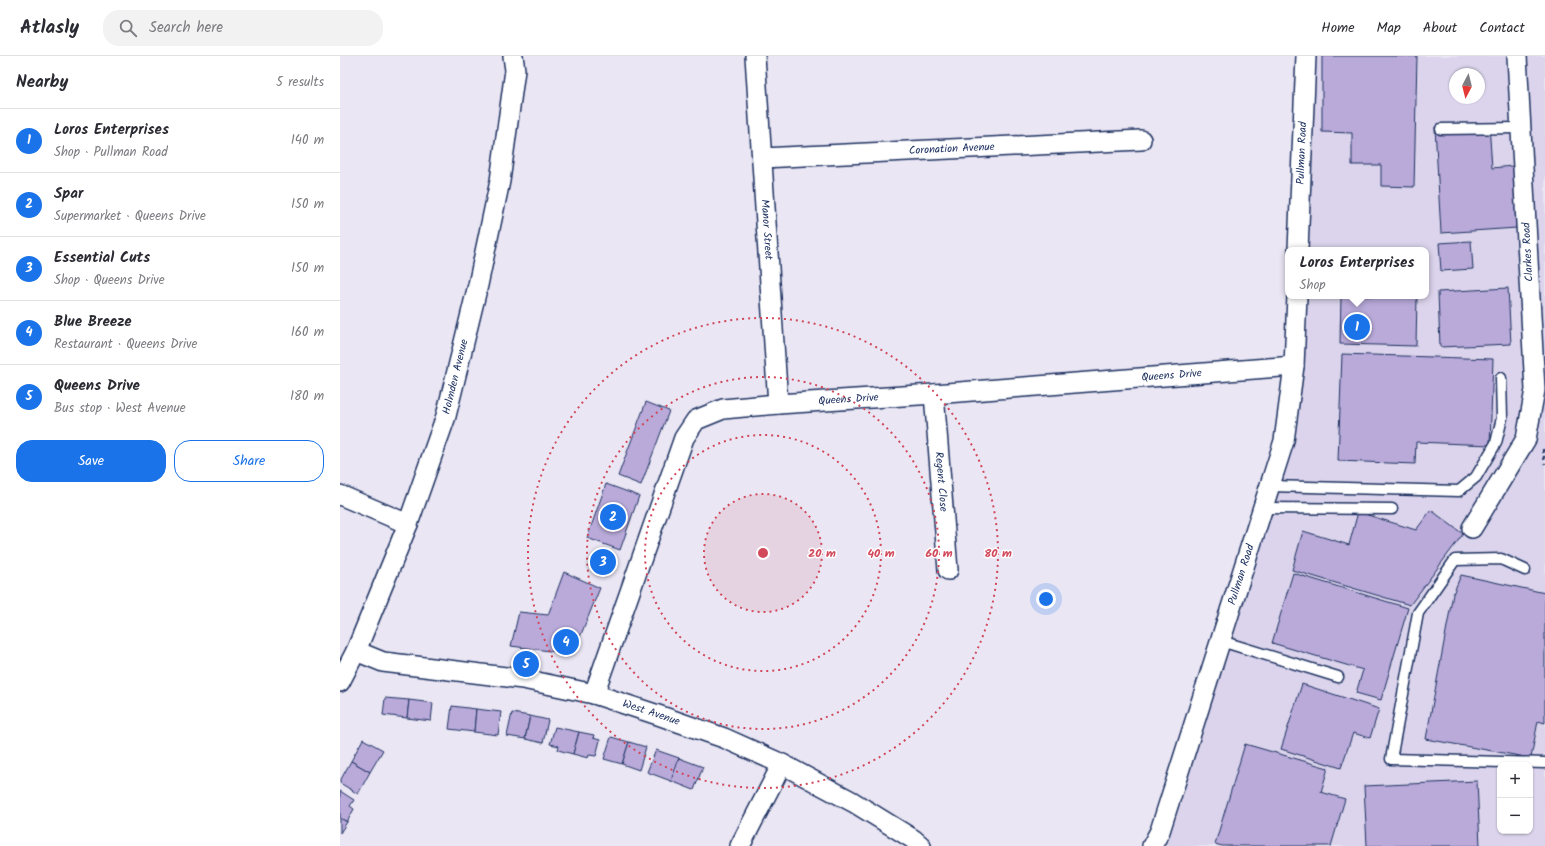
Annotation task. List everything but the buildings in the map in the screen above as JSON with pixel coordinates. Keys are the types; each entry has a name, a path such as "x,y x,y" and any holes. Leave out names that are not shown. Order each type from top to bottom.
{"street":[{"name":"Holmden Avenue","path":"340,682 356,651 408,524 446,416 478,285 500,181 515,70 513,56"},
{"name":"Manor Street","path":"755,56 778,404"},
{"name":"Pullman Road","path":"1298,247 1306,56"},
{"name":"Clarkes Road","path":"1472,528 1526,440 1535,390 1517,56"},
{"name":"Coronation Avenue","path":"762,158 1141,140"},
{"name":"Pullman Road","path":"1152,846 1160,831 1264,508 1284,441 1294,366 1297,299"},
{"name":"Queens Drive","path":"594,694 684,438 696,420 723,409 778,404 934,394 1294,366"},
{"name":"Regent Close","path":"934,394 948,570"},
{"path":"340,495 408,524"},
{"name":"West Avenue","path":"356,651 383,662 523,679 594,694 724,738 782,764 853,802 913,838 921,846"},
{"path":"740,846 782,764"}],"lane":[{"path":"1441,129 1521,128"},
{"path":"1270,486 1459,491 1476,476 1496,443 1502,418 1501,378"},
{"path":"1264,508 1392,509"},
{"path":"1525,570 1501,559 1455,560 1418,613 1391,760 1545,763"},
{"path":"1221,641 1338,677"}],"shaded area":[{"path":"1306,56 1545,56 1545,846 1148,846 1160,831 1294,366 1297,299 1429,299 1429,247 1298,247"}],"place":[{"name":"Loros Enterprises","path":"1357,327"},
{"name":"Spar","path":"613,517"},
{"name":"Essential Cuts","path":"603,562"},
{"name":"Blue Breeze","path":"566,642"},
{"name":"Queens Drive","path":"526,664"}]}
